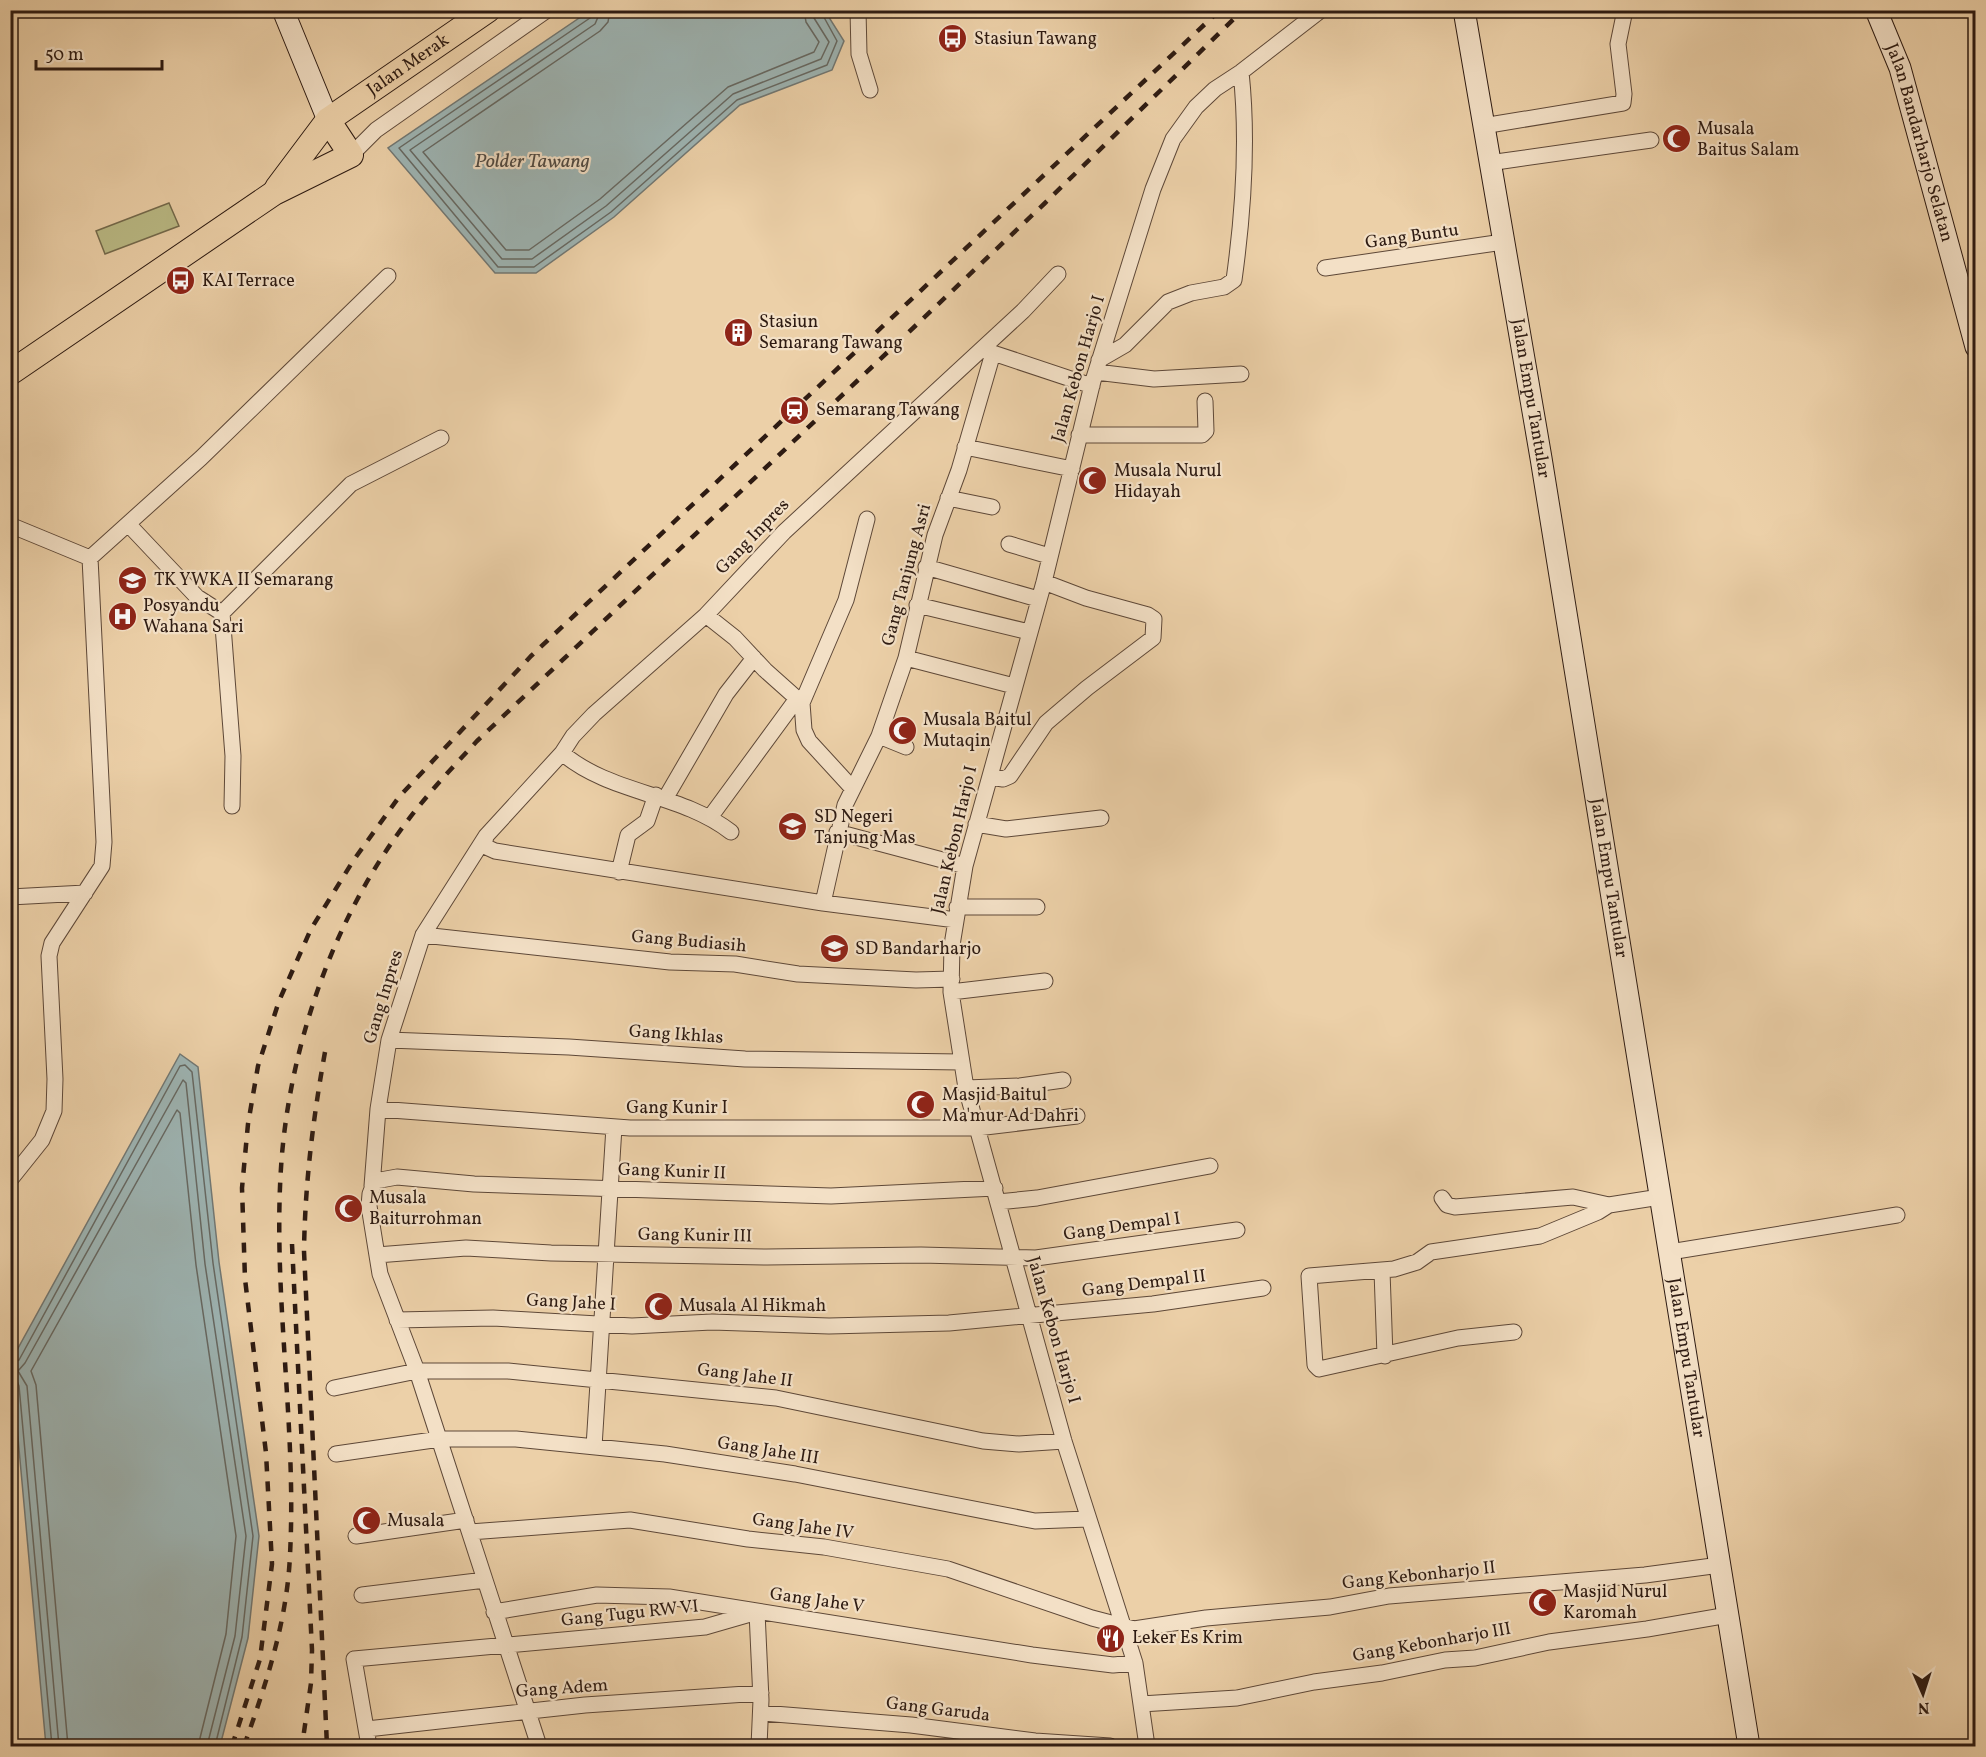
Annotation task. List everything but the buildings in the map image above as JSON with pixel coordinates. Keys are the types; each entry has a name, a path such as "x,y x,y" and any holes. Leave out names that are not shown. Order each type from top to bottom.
{"main road":[{"name":"Jalan Merak","path":"340,138 488,10"},
{"path":"274,193 283,177 300,161 340,138"},
{"path":"10,373 274,193 340,138"}],"street":[{"path":"283,10 340,138 376,130 547,10"},
{"path":"858,10 859,54 870,90"},
{"name":"Jalan Kebon Harjo I","path":"1147,1746 1135,1663 1064,1441 966,1088 952,985 956,913 965,866 1044,582 1095,373 1153,189 1173,139 1209,95 1321,10"},
{"name":"Jalan Empu Tantular","path":"1464,10 1545,481 1749,1746"},
{"path":"1483,126 1623,103 1618,44 1625,10"},
{"name":"Jalan Bandarharjo Selatan","path":"1876,10 1900,68 1976,347"},
{"path":"1095,373 1168,302 1232,282 1243,166 1244,104 1241,72"},
{"path":"1489,163 1651,140"},
{"name":"Gang Buntu","path":"1325,268 1420,256 1503,242"},
{"name":"Gang Inpres","path":"372,1186 378,1108 389,1040 423,935 486,836 562,753 573,736 594,714 706,615 784,532 988,350 1058,274"},
{"path":"90,558 129,525 388,276"},
{"path":"988,350 1095,373 1154,379 1241,374"},
{"name":"Gang Tanjung Asri","path":"823,903 837,832 845,805 879,736 906,658 926,567 965,447 988,350"},
{"path":"1079,435 1101,437 1204,434 1205,401"},
{"path":"232,806 233,756 222,613 351,484 441,438"},
{"path":"965,447 1072,469"},
{"path":"948,498 992,507"},
{"path":"711,816 799,701 846,600 867,519"},
{"path":"10,525 90,558"},
{"path":"129,525 197,597 222,613"},
{"path":"1009,544 1049,556"},
{"path":"10,1180 42,1140 54,1111 55,1079 49,956 52,943 102,866 104,842 90,558"},
{"path":"926,567 1038,599"},
{"path":"990,777 1003,779 1010,776 1046,723 1087,688 1153,638 1156,632 1154,619 1148,615 1086,598 1044,582"},
{"path":"917,605 1029,632"},
{"path":"706,615 735,638 799,701 804,730 809,741 853,789"},
{"path":"619,872 628,836 647,821 726,694 754,658"},
{"path":"906,658 1014,686"},
{"path":"879,736 906,747"},
{"path":"562,753 586,770 711,816 731,832"},
{"path":"976,824 1006,829 1101,818"},
{"path":"837,832 922,857 965,866"},
{"path":"486,836 484,846 495,851 823,903 956,913 1038,907"},
{"path":"10,897 85,894"},
{"name":"Gang Budiasih","path":"423,935 670,962 735,964 798,974 915,980 952,985 1045,981"},
{"name":"Gang Ikhlas","path":"389,1040 569,1047 745,1059 961,1062"},
{"path":"966,1088 1020,1086 1063,1080"},
{"name":"Gang Kunir I","path":"378,1108 614,1127 977,1128 1077,1116"},
{"path":"594,1447 614,1127"},
{"name":"Gang Kunir II","path":"372,1186 378,1179 397,1177 448,1183 609,1189 831,1196 997,1195 1037,1198 1210,1166"},
{"path":"372,1186 369,1206 380,1274 417,1371 504,1645 539,1746"},
{"path":"1443,1198 1451,1207 1573,1197 1609,1205 1660,1197"},
{"path":"1514,1332 1458,1338 1325,1369 1316,1367 1309,1276 1382,1271 1417,1262 1431,1252 1540,1236 1598,1212 1609,1205"},
{"path":"1670,1252 1897,1215"},
{"name":"Gang Dempal I","path":"1013,1258 1066,1255 1237,1230"},
{"name":"Gang Kunir III","path":"377,1255 466,1248 606,1254 767,1257 921,1255 1013,1258"},
{"path":"1382,1271 1385,1356"},
{"name":"Gang Dempal II","path":"1029,1316 1153,1304 1263,1288"},
{"name":"Gang Jahe I","path":"397,1320 493,1318 601,1325 712,1322 829,1326 949,1323 1029,1316"},
{"name":"Gang Jahe II","path":"334,1388 417,1371 508,1371 776,1398 983,1441 1019,1444 1064,1441"},
{"name":"Gang Jahe III","path":"336,1454 440,1440 516,1439 677,1456 848,1483 1035,1521 1088,1519"},
{"name":"Gang Jahe IV","path":"356,1536 468,1526 615,1520 685,1527 748,1539 824,1547 948,1569 1123,1625"},
{"name":"Gang Kebonharjo II","path":"1123,1625 1134,1629 1206,1618 1330,1607 1389,1596 1645,1575 1719,1565"},
{"path":"362,1595 485,1580"},
{"name":"Gang Jahe V","path":"494,1612 597,1595 692,1599 757,1612 791,1614 1032,1655 1113,1665 1135,1663"},
{"path":"757,1612 761,1693 759,1746"},
{"name":"Gang Tugu RW VI","path":"367,1729 354,1659 705,1627 757,1612"},
{"name":"Gang Kebonharjo III","path":"1141,1704 1237,1698 1314,1682 1382,1673 1445,1660 1475,1658 1549,1642 1728,1615"},
{"name":"Gang Adem","path":"367,1729 526,1711 761,1693"},
{"name":"Gang Garuda","path":"761,1713 911,1725 1035,1741 1110,1746"},
{"path":"367,1729 369,1746"}],"green space":[{"path":"169,203 179,226 105,254 96,231"}],"water":[{"name":"Polder Tawang","path":"591,10 825,11 844,41 832,70 740,105 614,217 536,273 495,273 388,148"},
{"path":"180,1054 198,1067 219,1262 259,1536 248,1638 220,1746 46,1746 11,1361"}],"railway":[{"path":"232,1746 260,1659 272,1564 266,1453 245,1279 242,1188 248,1124 258,1066 279,1001 311,929 353,861 399,797 531,656 1220,10"},
{"path":"244,1746 280,1629 290,1555 290,1455 279,1204 287,1112 295,1070 319,987 353,907 374,870 416,810 477,741 1044,204 1243,10"},
{"path":"325,1052 310,1151 304,1251 327,1746"},
{"path":"292,1244 312,1650 311,1683 302,1746"}],"place":[{"name":"Stasiun Tawang","path":"953,39"},
{"name":"Musala Baitus Salam","path":"1676,139"},
{"name":"KAI Terrace","path":"181,281"},
{"name":"Stasiun Semarang Tawang","path":"738,332"},
{"name":"Semarang Tawang","path":"795,410"},
{"name":"Musala Nurul Hidayah","path":"1093,481"},
{"name":"TK YWKA II Semarang","path":"133,580"},
{"name":"Posyandu Wahana Sari","path":"122,616"},
{"name":"Musala Baitul Mutaqin","path":"902,730"},
{"name":"SD Negeri Tanjung Mas","path":"793,827"},
{"name":"SD Bandarharjo","path":"834,949"},
{"name":"Masjid Baitul Ma'mur Ad Dahri","path":"921,1105"},
{"name":"Musala Baiturrohman","path":"348,1208"},
{"name":"Musala Al Hikmah","path":"658,1306"},
{"name":"Musala","path":"366,1521"},
{"name":"Masjid Nurul Karomah","path":"1542,1602"},
{"name":"Leker Es Krim","path":"1111,1638"}]}
